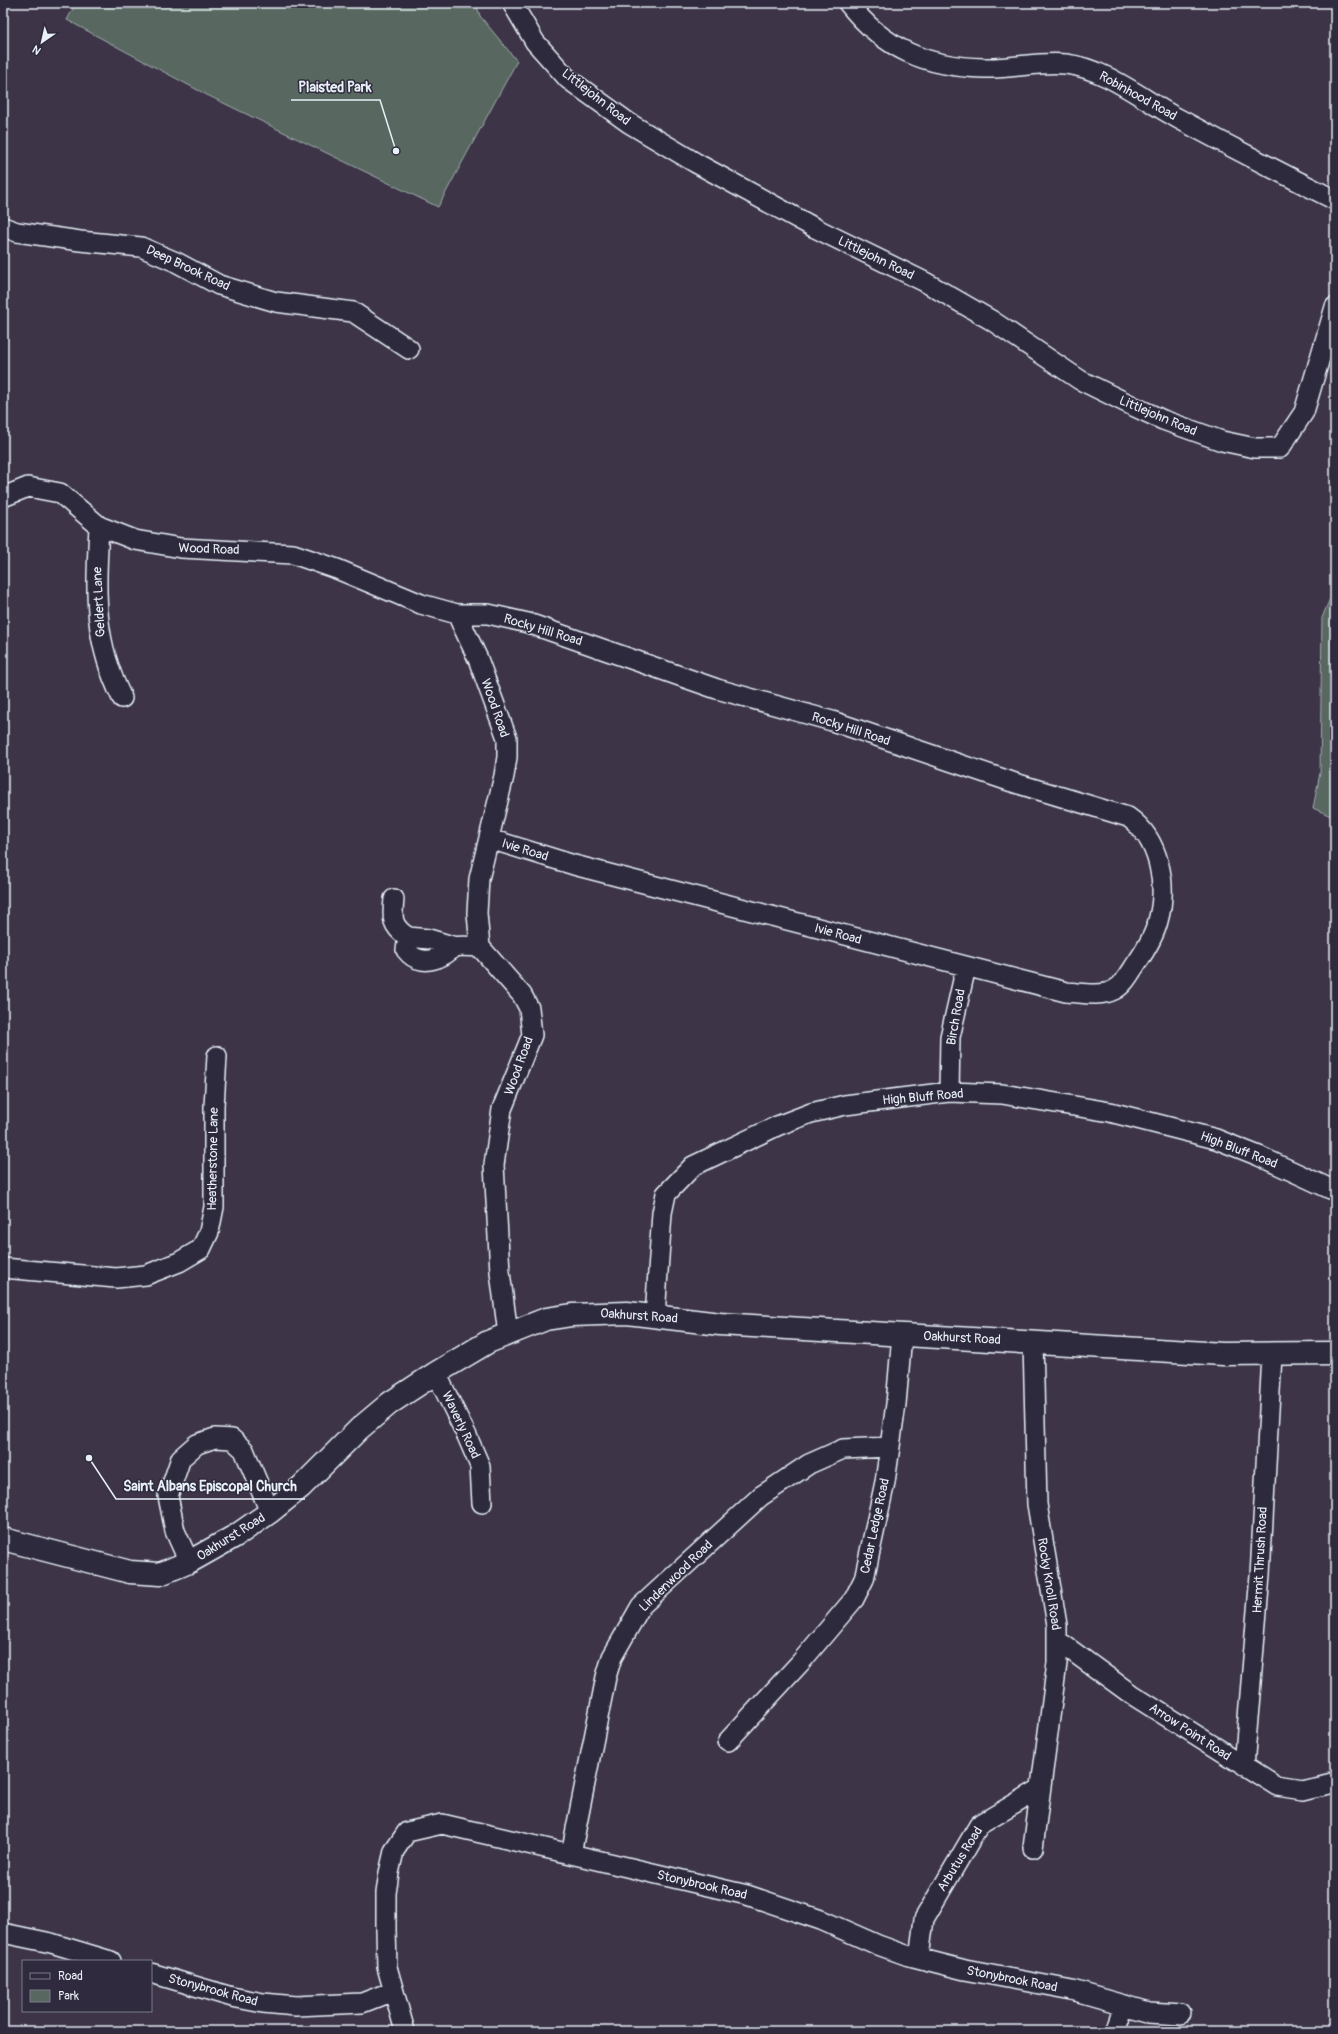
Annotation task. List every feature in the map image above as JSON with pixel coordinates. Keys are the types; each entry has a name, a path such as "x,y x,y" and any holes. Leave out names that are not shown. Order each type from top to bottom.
{"street":[{"name":"Littlejohn Road","path":"512,3 535,42 568,79 629,123 696,163 815,228 925,282 991,320 1080,380 1163,420 1222,441 1255,448 1280,448 1304,412 1335,307"},
{"name":"Robinhood Road","path":"848,3 870,28 893,46 921,58 952,65 984,68 1050,63 1066,64 1098,73 1178,119 1335,200"},
{"name":"Deep Brook Road","path":"3,227 17,232 73,240 141,247 176,262 218,285 276,302 353,312 409,349"},
{"name":"Wood Road","path":"3,497 28,487 60,492 99,526 150,544 181,548 293,554 337,569 421,604 457,614 478,659 507,738 507,757 490,839 479,879 476,913 480,947 522,995 529,1008 532,1035 502,1109 494,1165 500,1272 508,1334"},
{"name":"Geldert Lane","path":"99,526 96,587 100,639 122,698"},
{"name":"Rocky Hill Road","path":"457,614 488,614 528,623 717,689 832,721 1012,782 1128,817 1140,825 1149,838 1157,858 1162,900 1156,927"},
{"name":"Ivie Road","path":"490,839 574,866 1066,992 1093,994 1114,990 1123,983 1151,941 1156,927"},
{"path":"394,899 393,915 396,928 408,937 406,950 411,957 419,960 430,960 442,956 456,947 480,947"},
{"name":"Birch Road","path":"949,1092 950,1037 966,967"},
{"name":"Heatherstone Lane","path":"3,1268 116,1278 146,1275 179,1262 201,1249 209,1232 214,1207 214,1106 217,1056"},
{"name":"High Bluff Road","path":"655,1316 662,1213 666,1194 693,1166 777,1126 811,1113 845,1105 949,1092 1002,1094 1110,1112 1182,1129 1216,1139 1259,1156 1335,1191"},
{"name":"Oakhurst Road","path":"3,1539 130,1572 160,1574 189,1562 237,1535 270,1512 301,1487 359,1429 390,1403 436,1373 471,1351 508,1334 546,1319 572,1315 627,1313 720,1324 1224,1354 1272,1355 1335,1353"},
{"name":"Cedar Ledge Road","path":"728,1741 800,1663 854,1599 864,1579 890,1447 896,1404 902,1335"},
{"name":"Rocky Knoll Road","path":"1033,1342 1037,1504 1057,1625 1057,1662 1033,1848"},
{"name":"Hermit Thrush Road","path":"1244,1766 1260,1575 1272,1355"},
{"name":"Waverly Road","path":"436,1373 468,1436 480,1466 482,1503"},
{"path":"189,1562 175,1531 168,1496 181,1458 197,1444 214,1438 232,1439 244,1450 270,1512"},
{"name":"Lindenwood Road","path":"571,1854 606,1677 612,1658 641,1606 761,1496 792,1474 809,1464 843,1449 890,1447"},
{"name":"Arrow Point Road","path":"1057,1640 1132,1694 1277,1786 1303,1790 1335,1782"},
{"name":"Arbutus Road","path":"919,1958 924,1919 979,1825 1040,1789"},
{"name":"Stonybrook Road","path":"405,2031 387,1966 386,1892 394,1851 407,1832 442,1824 747,1895 821,1920 878,1945 919,1958 995,1977 1072,1990 1125,2005 1165,2014 1181,2014"},
{"path":"3,1933 51,1943 108,1960"},
{"name":"Stonybrook Road","path":"152,1973 232,1997 263,2004 296,2006 362,2003 393,1991"},
{"path":"1116,2031 1125,2005"}],"green space":[{"path":"76,3 476,3 480,16 517,61 438,207 207,95 67,20"},
{"path":"1335,586 1335,818 1313,808 1320,773 1322,618"}],"place":[{"name":"Plaisted Park","path":"396,151"},
{"name":"Saint Albans Episcopal Church","path":"89,1458"}]}
